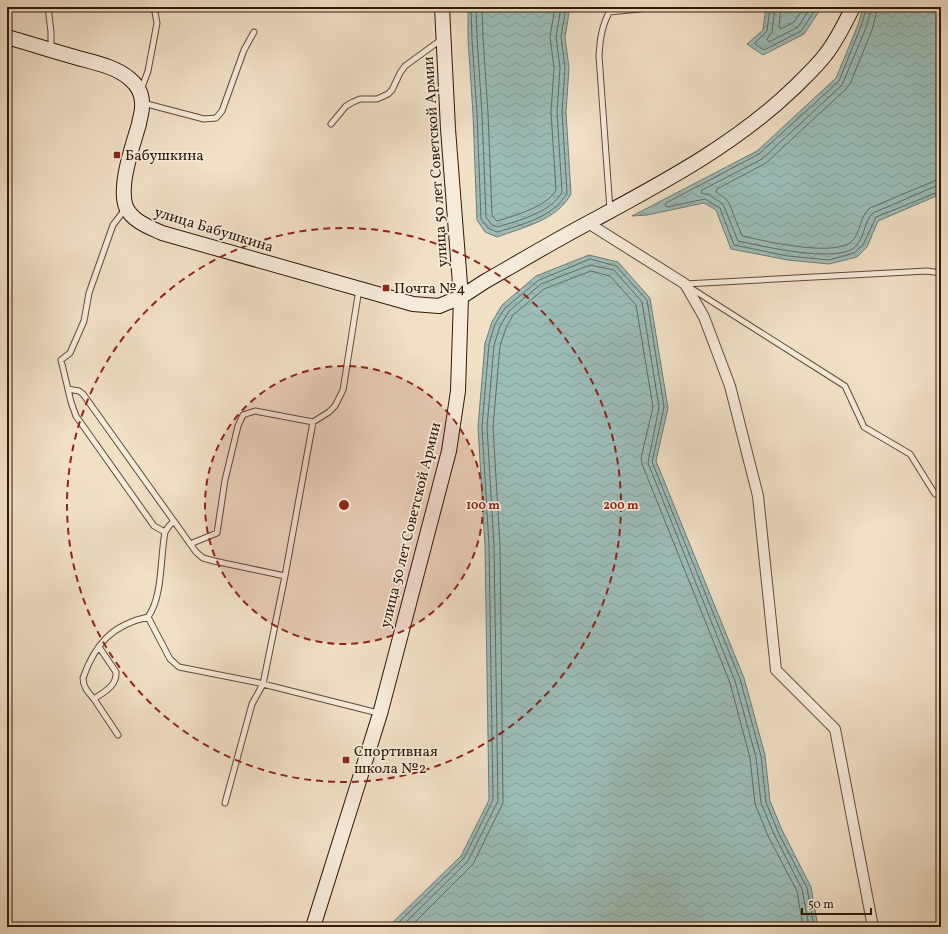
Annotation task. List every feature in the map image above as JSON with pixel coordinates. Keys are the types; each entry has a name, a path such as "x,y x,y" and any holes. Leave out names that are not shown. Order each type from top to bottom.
{"street":[{"name":"улица 50 лет Советской Армии","path":"313,927 380,714 449,451 458,391 461,297 448,129 442,7"},
{"name":"улица Бабушкина","path":"126,207 139,222 162,233 413,304 439,306 461,297 484,282 685,169 724,145 754,124 785,96 826,54 842,30 854,7"},
{"path":"7,37 105,66 129,78 141,97 141,115 124,181 123,192 126,207"},
{"path":"588,223 685,284 704,317 730,386 758,496 776,670 835,729 873,927"}],"lane":[{"path":"48,7 51,32 51,50"},
{"path":"154,7 157,23 141,97 204,119 216,118 222,111 244,50 254,32"},
{"path":"610,211 599,56 600,37 605,18 610,9 660,7"},
{"path":"331,124 346,106 352,102 360,99 377,99 388,94 392,90 400,72 405,66 444,38"},
{"path":"126,207 113,225 89,293 84,321 70,353 61,360 71,402 80,422 148,519 154,526 165,532"},
{"path":"685,284 927,271 941,273"},
{"path":"685,284 844,386 864,427 910,454 936,494"},
{"path":"190,544 217,533 224,480 238,426 243,415 255,411 313,422 329,412 334,406 343,390 359,289"},
{"path":"68,389 79,391 83,394 196,552 203,558 285,576"},
{"path":"225,803 252,704 263,684 285,576 313,422"},
{"path":"118,735 83,684 83,678 98,647 104,639 124,624 148,617 153,610 157,599 165,532 174,521"},
{"path":"148,617 170,659 179,667 263,684 380,714"},
{"path":"94,699 111,687 116,678 116,672 98,647"}],"water":[{"path":"468,7 570,7 565,37 569,68 566,112 571,194 565,203 557,210 539,222 497,237 485,232 477,220 473,114 468,39"},
{"path":"766,7 822,7 804,34 763,55 747,44 763,30"},
{"path":"863,7 941,7 941,194 878,221 867,247 857,257 829,264 788,260 731,249 716,210 704,203 647,215 632,216 757,151 836,78 858,25"},
{"path":"589,255 618,262 650,298 668,408 656,461 744,678 765,755 770,801 782,830 811,887 818,927 388,927 461,856 489,800 485,546 478,427 485,343 492,322 502,305 536,276"}],"place":[{"name":"Бабушкина","path":"117,155"},
{"name":"Почта №4","path":"386,288"},
{"name":"Спортивная школа №2","path":"346,760"}]}
